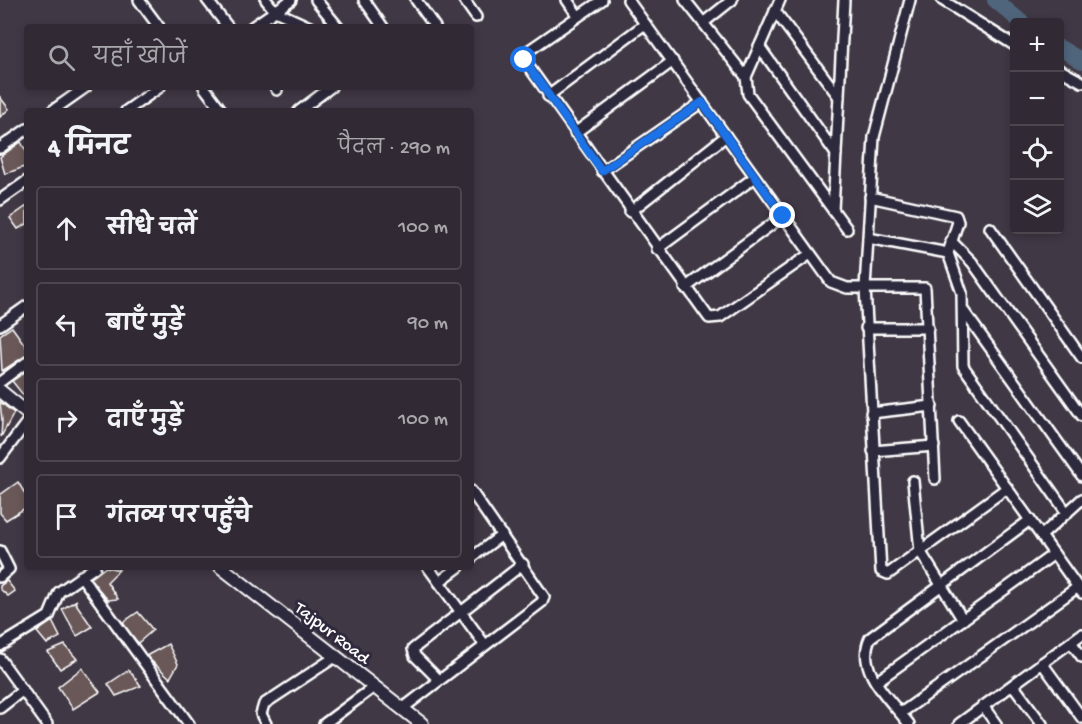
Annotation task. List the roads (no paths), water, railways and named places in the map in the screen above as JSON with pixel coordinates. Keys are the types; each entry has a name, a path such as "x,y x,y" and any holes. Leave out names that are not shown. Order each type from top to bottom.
{"main road":[{"path":"0,391 24,411"},
{"name":"Tajpur Road","path":"225,570 422,724"}],"street":[{"path":"140,0 157,24"},
{"path":"207,0 226,24"},
{"path":"266,0 274,11 303,24"},
{"path":"256,24 291,0"},
{"path":"316,0 336,24"},
{"path":"364,0 381,24"},
{"path":"416,0 433,24"},
{"path":"464,0 476,17"},
{"path":"567,0 578,16"},
{"path":"602,0 528,51 524,57 548,96 630,212 709,318 714,320 810,254"},
{"path":"628,0 810,254 835,285 865,288 918,286 925,288 935,478"},
{"path":"685,0 746,77"},
{"path":"703,23 732,0"},
{"path":"780,0 746,77 748,94 847,230"},
{"path":"833,210 844,0"},
{"path":"910,0 874,137 865,288 881,571 888,574 1007,488"},
{"path":"942,0 1010,42"},
{"path":"775,11 839,97"},
{"path":"548,96 645,24"},
{"path":"759,46 836,154"},
{"path":"575,134 673,61"},
{"path":"1063,72 1082,82"},
{"path":"56,108 82,90"},
{"path":"130,108 156,90"},
{"path":"206,90 219,108"},
{"path":"303,108 325,90"},
{"path":"602,171 702,102"},
{"path":"0,148 24,131"},
{"path":"630,212 726,136"},
{"path":"657,249 755,177"},
{"path":"0,200 24,183"},
{"path":"870,197 952,214 958,222 948,254 959,281 963,310 963,366 1067,513"},
{"path":"685,288 783,216"},
{"path":"990,228 1082,358"},
{"path":"868,238 948,254"},
{"path":"951,242 972,262 1082,416"},
{"path":"0,325 24,308"},
{"path":"963,310 1082,476"},
{"path":"866,328 928,328"},
{"path":"0,382 24,364"},
{"path":"871,412 932,406"},
{"path":"901,713 1080,590 959,422"},
{"path":"1,454 24,426"},
{"path":"873,451 934,446"},
{"path":"913,481 920,550 963,620"},
{"path":"402,709 542,602 544,597 474,496"},
{"path":"1041,536 1082,499"},
{"path":"474,507 479,503"},
{"path":"909,724 876,682 868,666 867,644 870,638 1030,520"},
{"path":"474,556 502,536"},
{"path":"0,551 9,565 9,569 0,577"},
{"path":"876,682 1054,554"},
{"path":"439,680 415,656 413,649 523,564"},
{"path":"0,646 49,616 59,592 90,570"},
{"path":"430,570 485,645"},
{"path":"439,582 455,570"},
{"path":"81,576 189,724"},
{"path":"959,724 1082,634"},
{"path":"1071,642 1082,657"},
{"path":"266,724 261,714 264,704 335,657"},
{"path":"0,659 47,724"},
{"path":"1042,663 1082,718"},
{"path":"1013,685 1042,724"},
{"path":"324,724 374,687"},
{"path":"0,708 23,690"},
{"path":"983,706 996,724"}],"waterway":[{"path":"995,0 1016,18"},
{"path":"1064,50 1082,61"}]}
